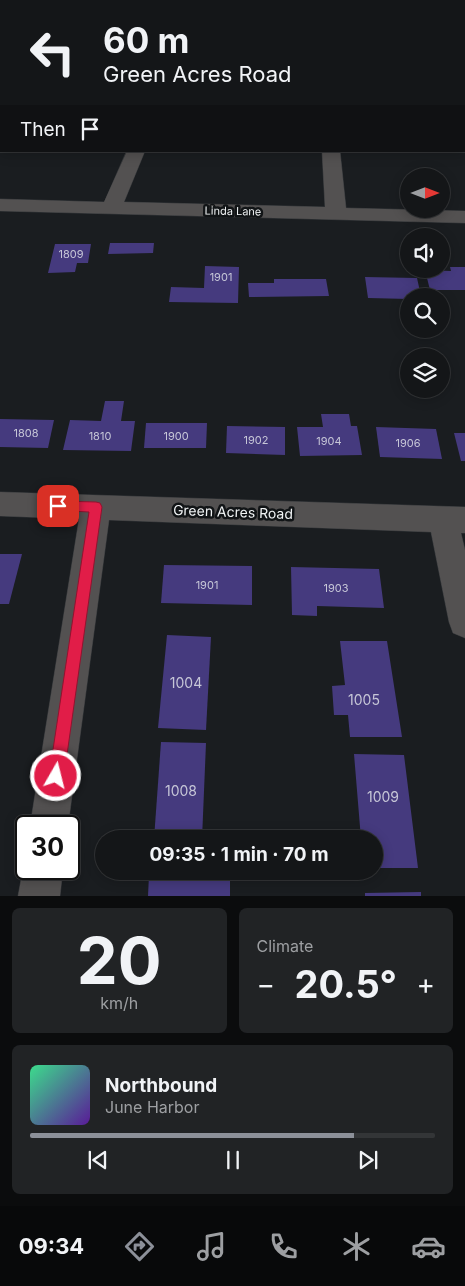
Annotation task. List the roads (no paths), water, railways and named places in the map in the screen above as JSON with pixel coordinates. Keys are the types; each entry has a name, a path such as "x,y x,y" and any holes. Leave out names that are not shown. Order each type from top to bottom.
{"street":[{"path":"112,208 136,152"},
{"path":"331,152 336,214"},
{"name":"Linda Lane","path":"0,205 465,217"},
{"name":"Green Acres Road","path":"0,504 454,519"},
{"path":"51,815 96,507"},
{"path":"454,519 465,622"},
{"path":"39,896 41,880"}]}
